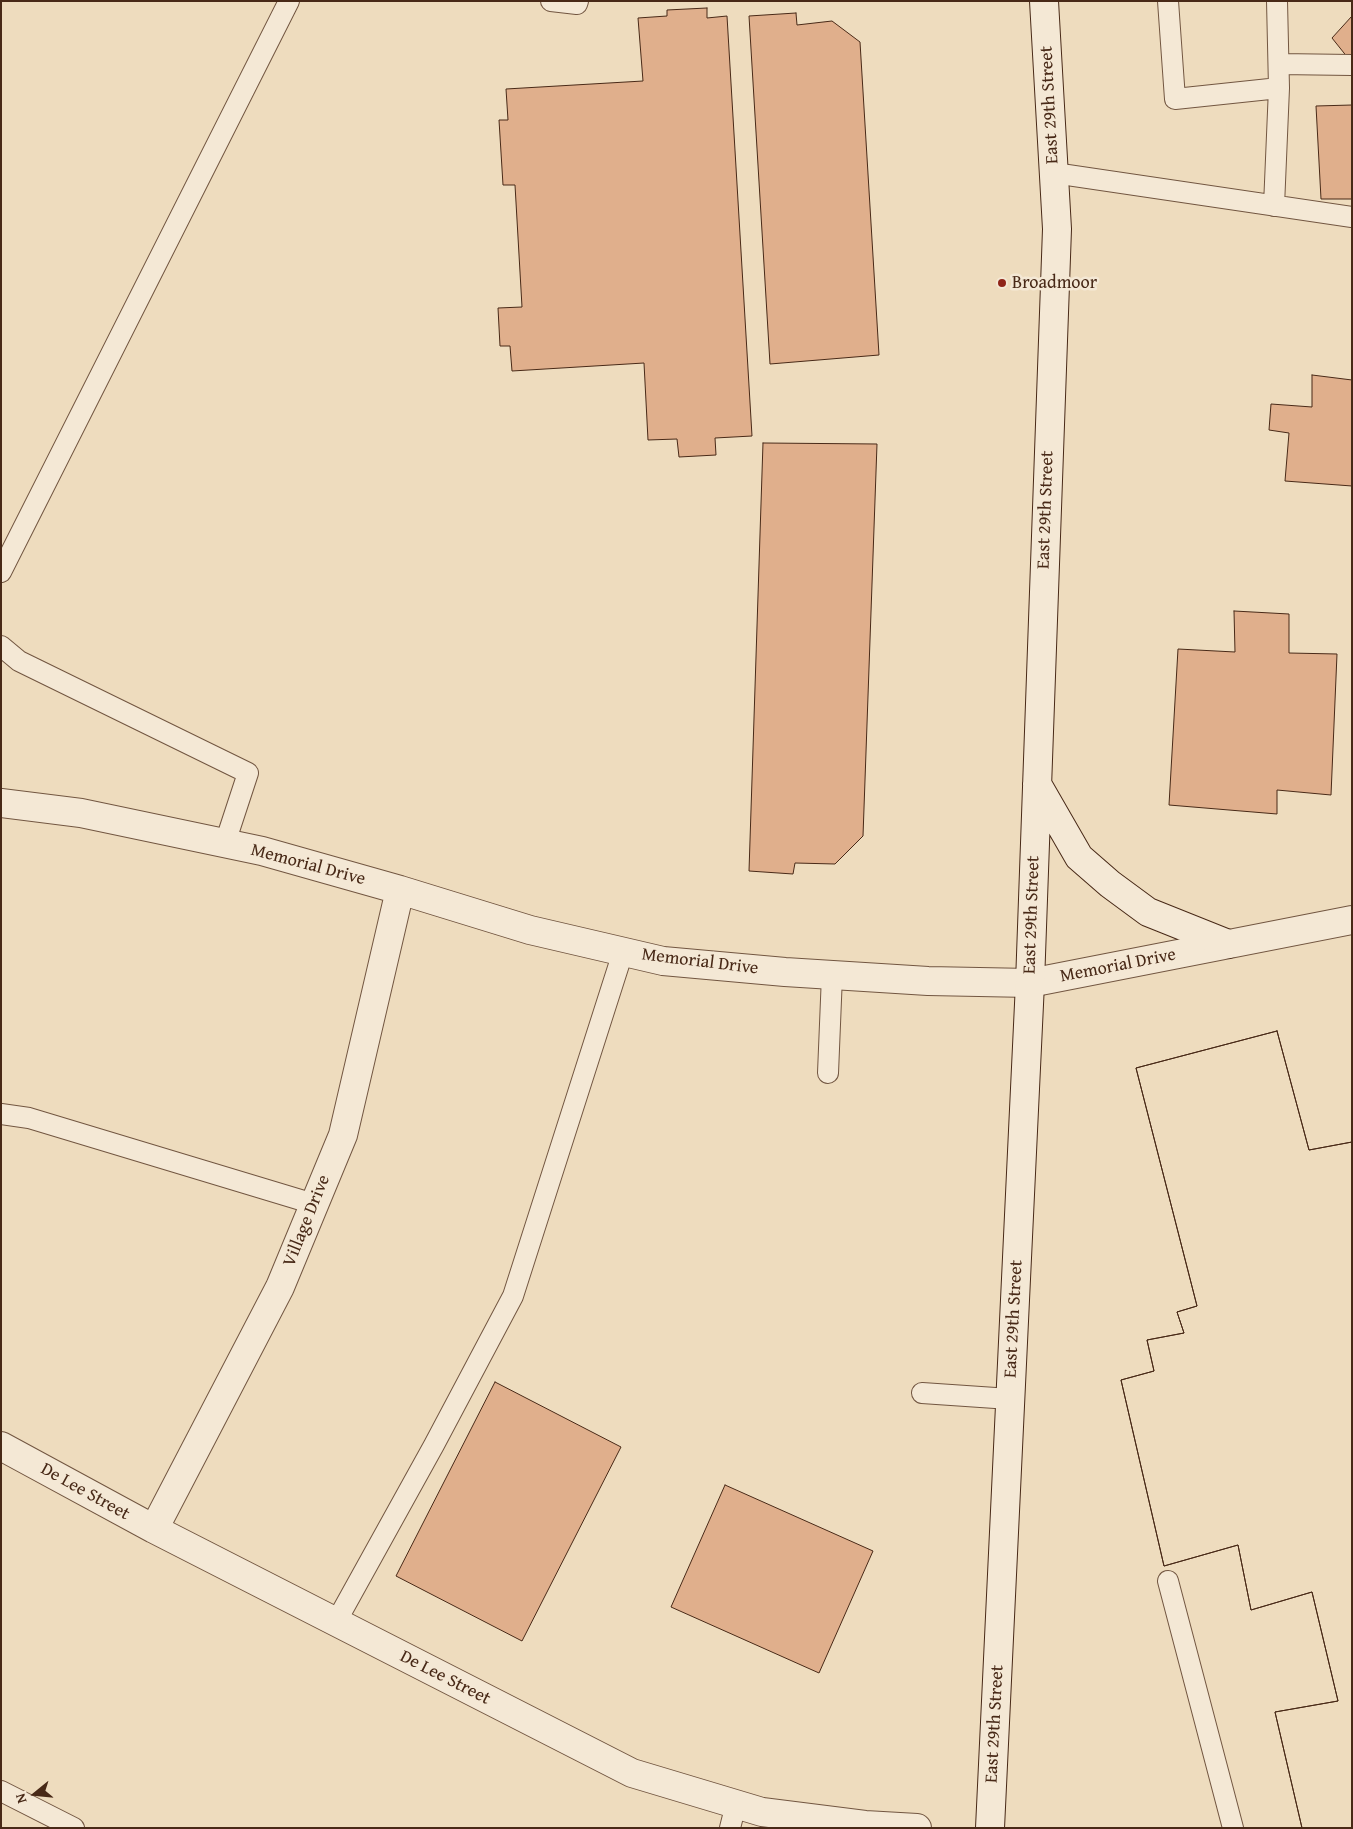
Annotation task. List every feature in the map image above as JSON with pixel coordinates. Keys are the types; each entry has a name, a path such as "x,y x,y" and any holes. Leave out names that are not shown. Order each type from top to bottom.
{"street":[{"name":"East 29th Street","path":"990,1828 1030,983 1056,228 1044,1"},
{"path":"1037,784 1079,857 1110,884 1148,912 1228,944"},
{"name":"Memorial Drive","path":"1,803 81,813 262,851 400,890 530,930 663,962 832,975 1030,983 1352,920"},
{"name":"Village Drive","path":"154,1529 280,1287 343,1135 400,890"},
{"name":"De Lee Street","path":"1,1446 154,1529 632,1773 733,1816 762,1812 865,1825 917,1828"}],"lane":[{"path":"1,572 289,1"},
{"path":"551,1 577,4 578,1"},
{"path":"1168,1 1175,99 1280,88"},
{"path":"1274,206 1280,88 1277,1"},
{"path":"1279,64 1352,65"},
{"path":"1054,173 1352,217"},
{"path":"1,646 19,661 248,773 224,843"},
{"path":"336,1622 434,1445 513,1296 623,952"},
{"path":"828,1073 832,975"},
{"path":"1,1114 29,1118 314,1204"},
{"path":"922,1392 1010,1399"},
{"path":"1168,1581 1233,1828"},
{"path":"1,1791 74,1828"}],"building":[{"path":"707,8 707,18 727,16 752,436 715,438 716,455 679,457 677,439 648,440 644,363 512,371 510,346 500,346 498,308 522,307 515,185 503,185 499,120 508,120 506,89 643,81 638,18 667,16 667,10"},
{"path":"796,13 797,25 832,21 860,42 879,355 770,364 749,16"},
{"path":"1352,16 1352,63 1332,38"},
{"path":"1352,105 1352,199 1321,199 1316,106"},
{"path":"1312,375 1352,380 1352,486 1285,481 1289,433 1269,430 1271,404 1312,407"},
{"path":"763,443 877,444 863,836 835,864 795,863 793,874 749,871"},
{"path":"1234,611 1289,614 1289,653 1337,654 1331,795 1277,790 1277,814 1169,805 1178,649 1235,652"},
{"path":"1277,1031 1309,1150 1352,1142 1352,1828 1302,1828 1275,1712 1338,1701 1312,1592 1251,1610 1238,1545 1164,1566 1121,1380 1154,1371 1147,1340 1184,1333 1177,1312 1197,1306 1136,1068"},
{"path":"1277,1031 1309,1150 1352,1142 1352,1828 1302,1828 1275,1712 1338,1701 1312,1592 1251,1610 1238,1545 1164,1566 1121,1380 1154,1371 1147,1340 1184,1333 1177,1312 1197,1306 1136,1068"},
{"path":"495,1382 621,1447 522,1641 396,1576"},
{"path":"725,1485 873,1551 819,1673 671,1607"}],"place":[{"name":"Broadmoor","path":"1002,283"}]}
